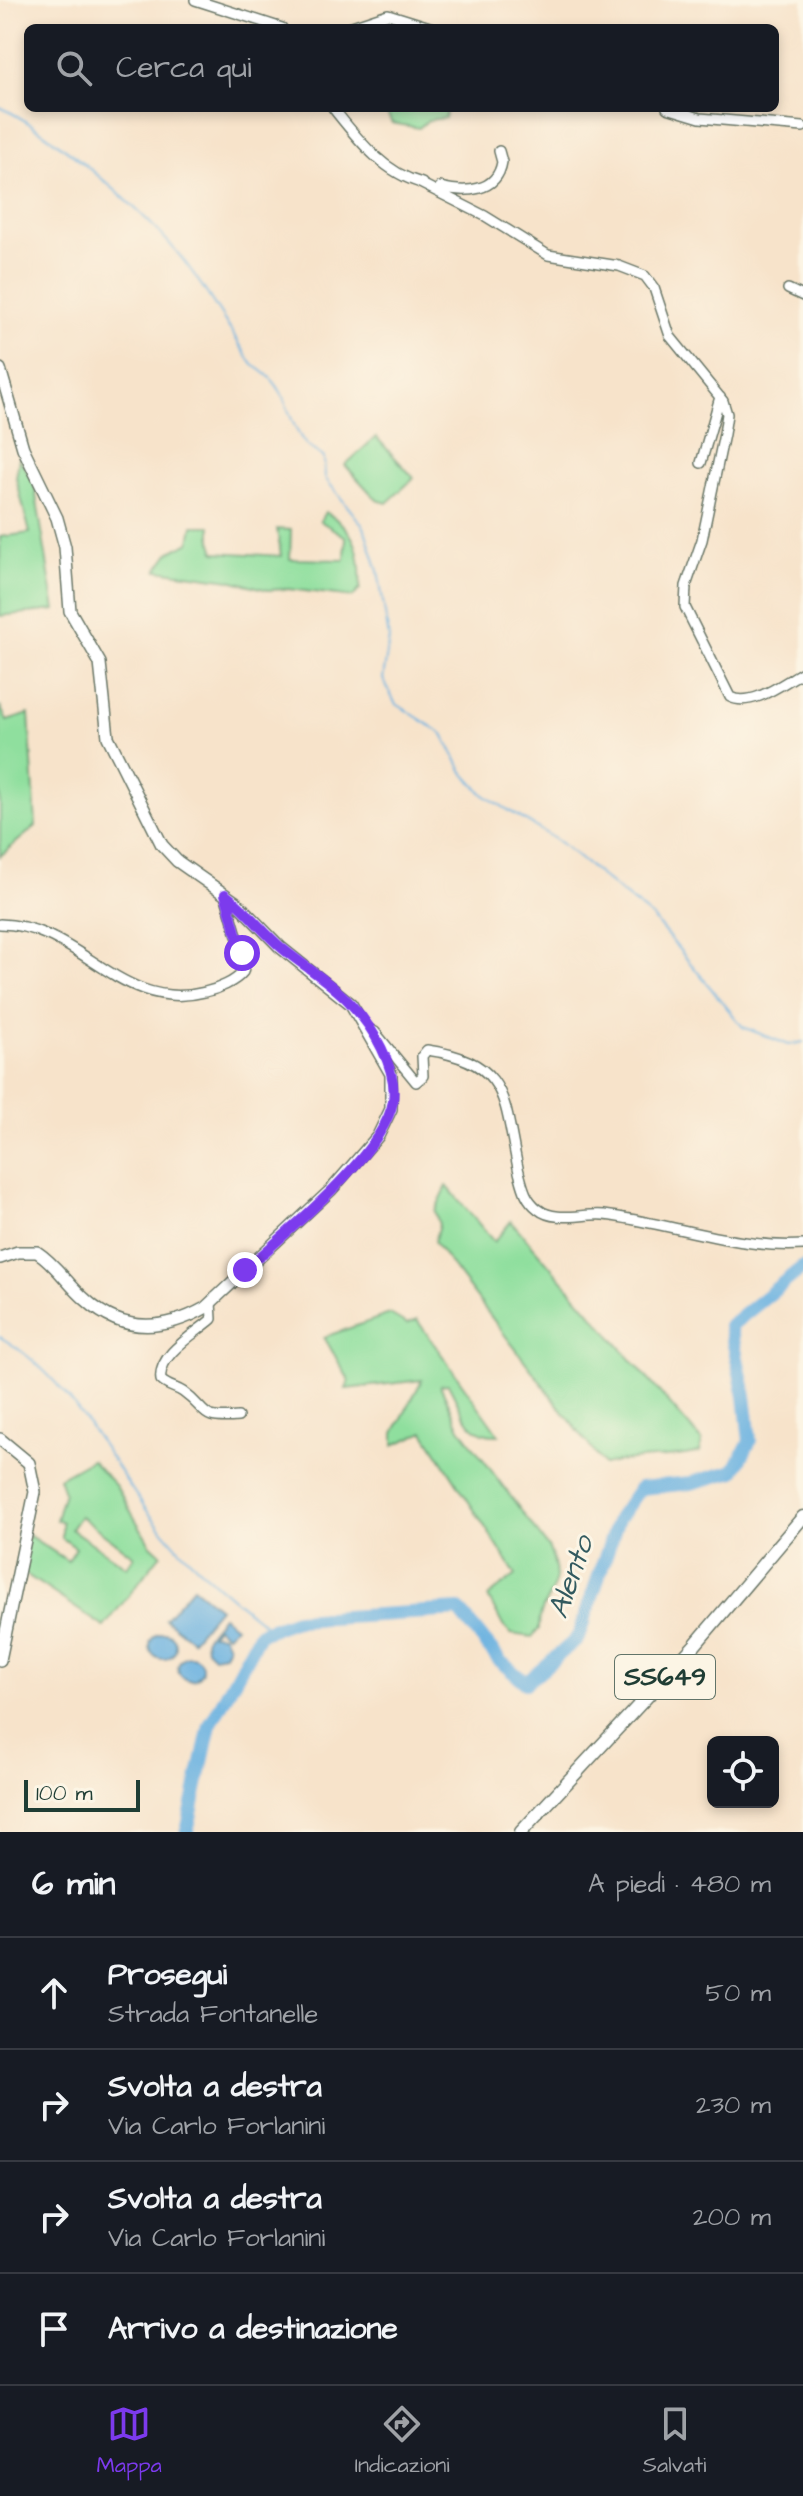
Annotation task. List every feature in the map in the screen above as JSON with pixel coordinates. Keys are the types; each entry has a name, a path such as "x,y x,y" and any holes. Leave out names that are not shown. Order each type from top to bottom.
{"highway":[{"name":"SS649","path":"521,1832 694,1646 803,1517"}],"main road":[{"path":"0,369 23,448 61,532 70,611 100,663 108,737 162,845 177,861 225,894 280,947 351,1004 388,1064 393,1085 391,1109 384,1127 331,1190 211,1302 182,1320 166,1325 132,1325 111,1318 86,1301 37,1252 18,1252 0,1258"},
{"path":"0,1439 29,1463 35,1492 0,1660"}],"street":[{"path":"195,0 263,24"},
{"path":"358,24 388,14 420,24"},
{"path":"336,112 360,142 390,169 485,216 548,255 619,266 645,276 654,288 670,336 720,397 727,414 702,540 686,586 685,607 730,697 738,701 755,698 803,672"},
{"path":"680,112 700,118 803,127"},
{"path":"418,182 462,193 475,191 496,179 502,162 499,151"},
{"path":"788,289 803,296"},
{"path":"701,463 720,397"},
{"path":"0,924 24,924 48,933 143,992 170,998 189,997 216,990 243,972 245,963 225,894"},
{"path":"368,1029 375,1032 416,1082 423,1076 422,1056 427,1050 477,1066 492,1077 505,1099 527,1198 544,1213 626,1218 751,1244 803,1245"},
{"path":"211,1302 212,1319 165,1359 159,1371 161,1380 182,1391 201,1412 215,1419 238,1417"}],"green space":[{"path":"386,112 446,112 445,118 428,120 419,128 392,123"},
{"path":"376,437 414,478 387,503 377,500 345,465"},
{"path":"19,458 34,483 55,610 0,616 0,537 30,533 16,478"},
{"path":"325,512 344,526 355,544 360,565 360,589 353,597 288,589 268,590 230,580 157,570 170,552 190,542 193,526 211,526 215,552 281,556 277,529 291,530 290,559 345,560 346,537 320,521"},
{"path":"0,706 7,721 29,714 36,826 0,856"},
{"path":"447,1186 494,1242 511,1221 702,1441 700,1452 604,1465 434,1242 439,1225 435,1211"},
{"path":"390,1314 407,1324 417,1320 499,1435 479,1431 472,1426 448,1384 440,1385 460,1428 548,1547 554,1562 555,1584 543,1608 539,1629 532,1637 511,1634 503,1626 488,1597 516,1575 424,1432 394,1445 394,1433 422,1380 346,1389 349,1380 324,1337"},
{"path":"91,1460 116,1486 150,1544 161,1554 104,1627 21,1571 28,1535 68,1561 76,1548 62,1538 62,1522 56,1520 64,1492 59,1478","holes":["80,1516 134,1556 127,1567 71,1529"]}],"water":[{"path":"193,1587 219,1608 192,1640 165,1619"},
{"path":"222,1616 235,1626 227,1635 216,1627 211,1634 223,1635 228,1645 224,1654 213,1656 206,1649 205,1638"},
{"path":"163,1633 172,1637 176,1646 172,1655 163,1659 154,1655 150,1646 154,1637"},
{"path":"190,1656 198,1660 202,1668 198,1676 190,1680 182,1676 178,1668 182,1660"}],"waterway":[{"path":"0,107 72,154 148,221 193,273 253,365 265,373 280,391 304,442 324,458 325,478 364,527 378,571 389,638 383,679 395,703 443,734 463,772 484,795 558,841 653,918 743,1027 789,1045 803,1042"},
{"name":"Alento","path":"187,1832 210,1725 260,1633 296,1620 459,1610 500,1661 526,1683 578,1638 618,1519 640,1488 691,1483 734,1471 750,1441 745,1396 730,1326 803,1267"},
{"path":"0,1337 24,1353 65,1393 148,1512 175,1544 221,1588 271,1629"}],"route":[{"path":"242,953 225,894 280,947 351,1004 388,1064 394,1093 389,1117 378,1136 331,1190 245,1270"}]}
